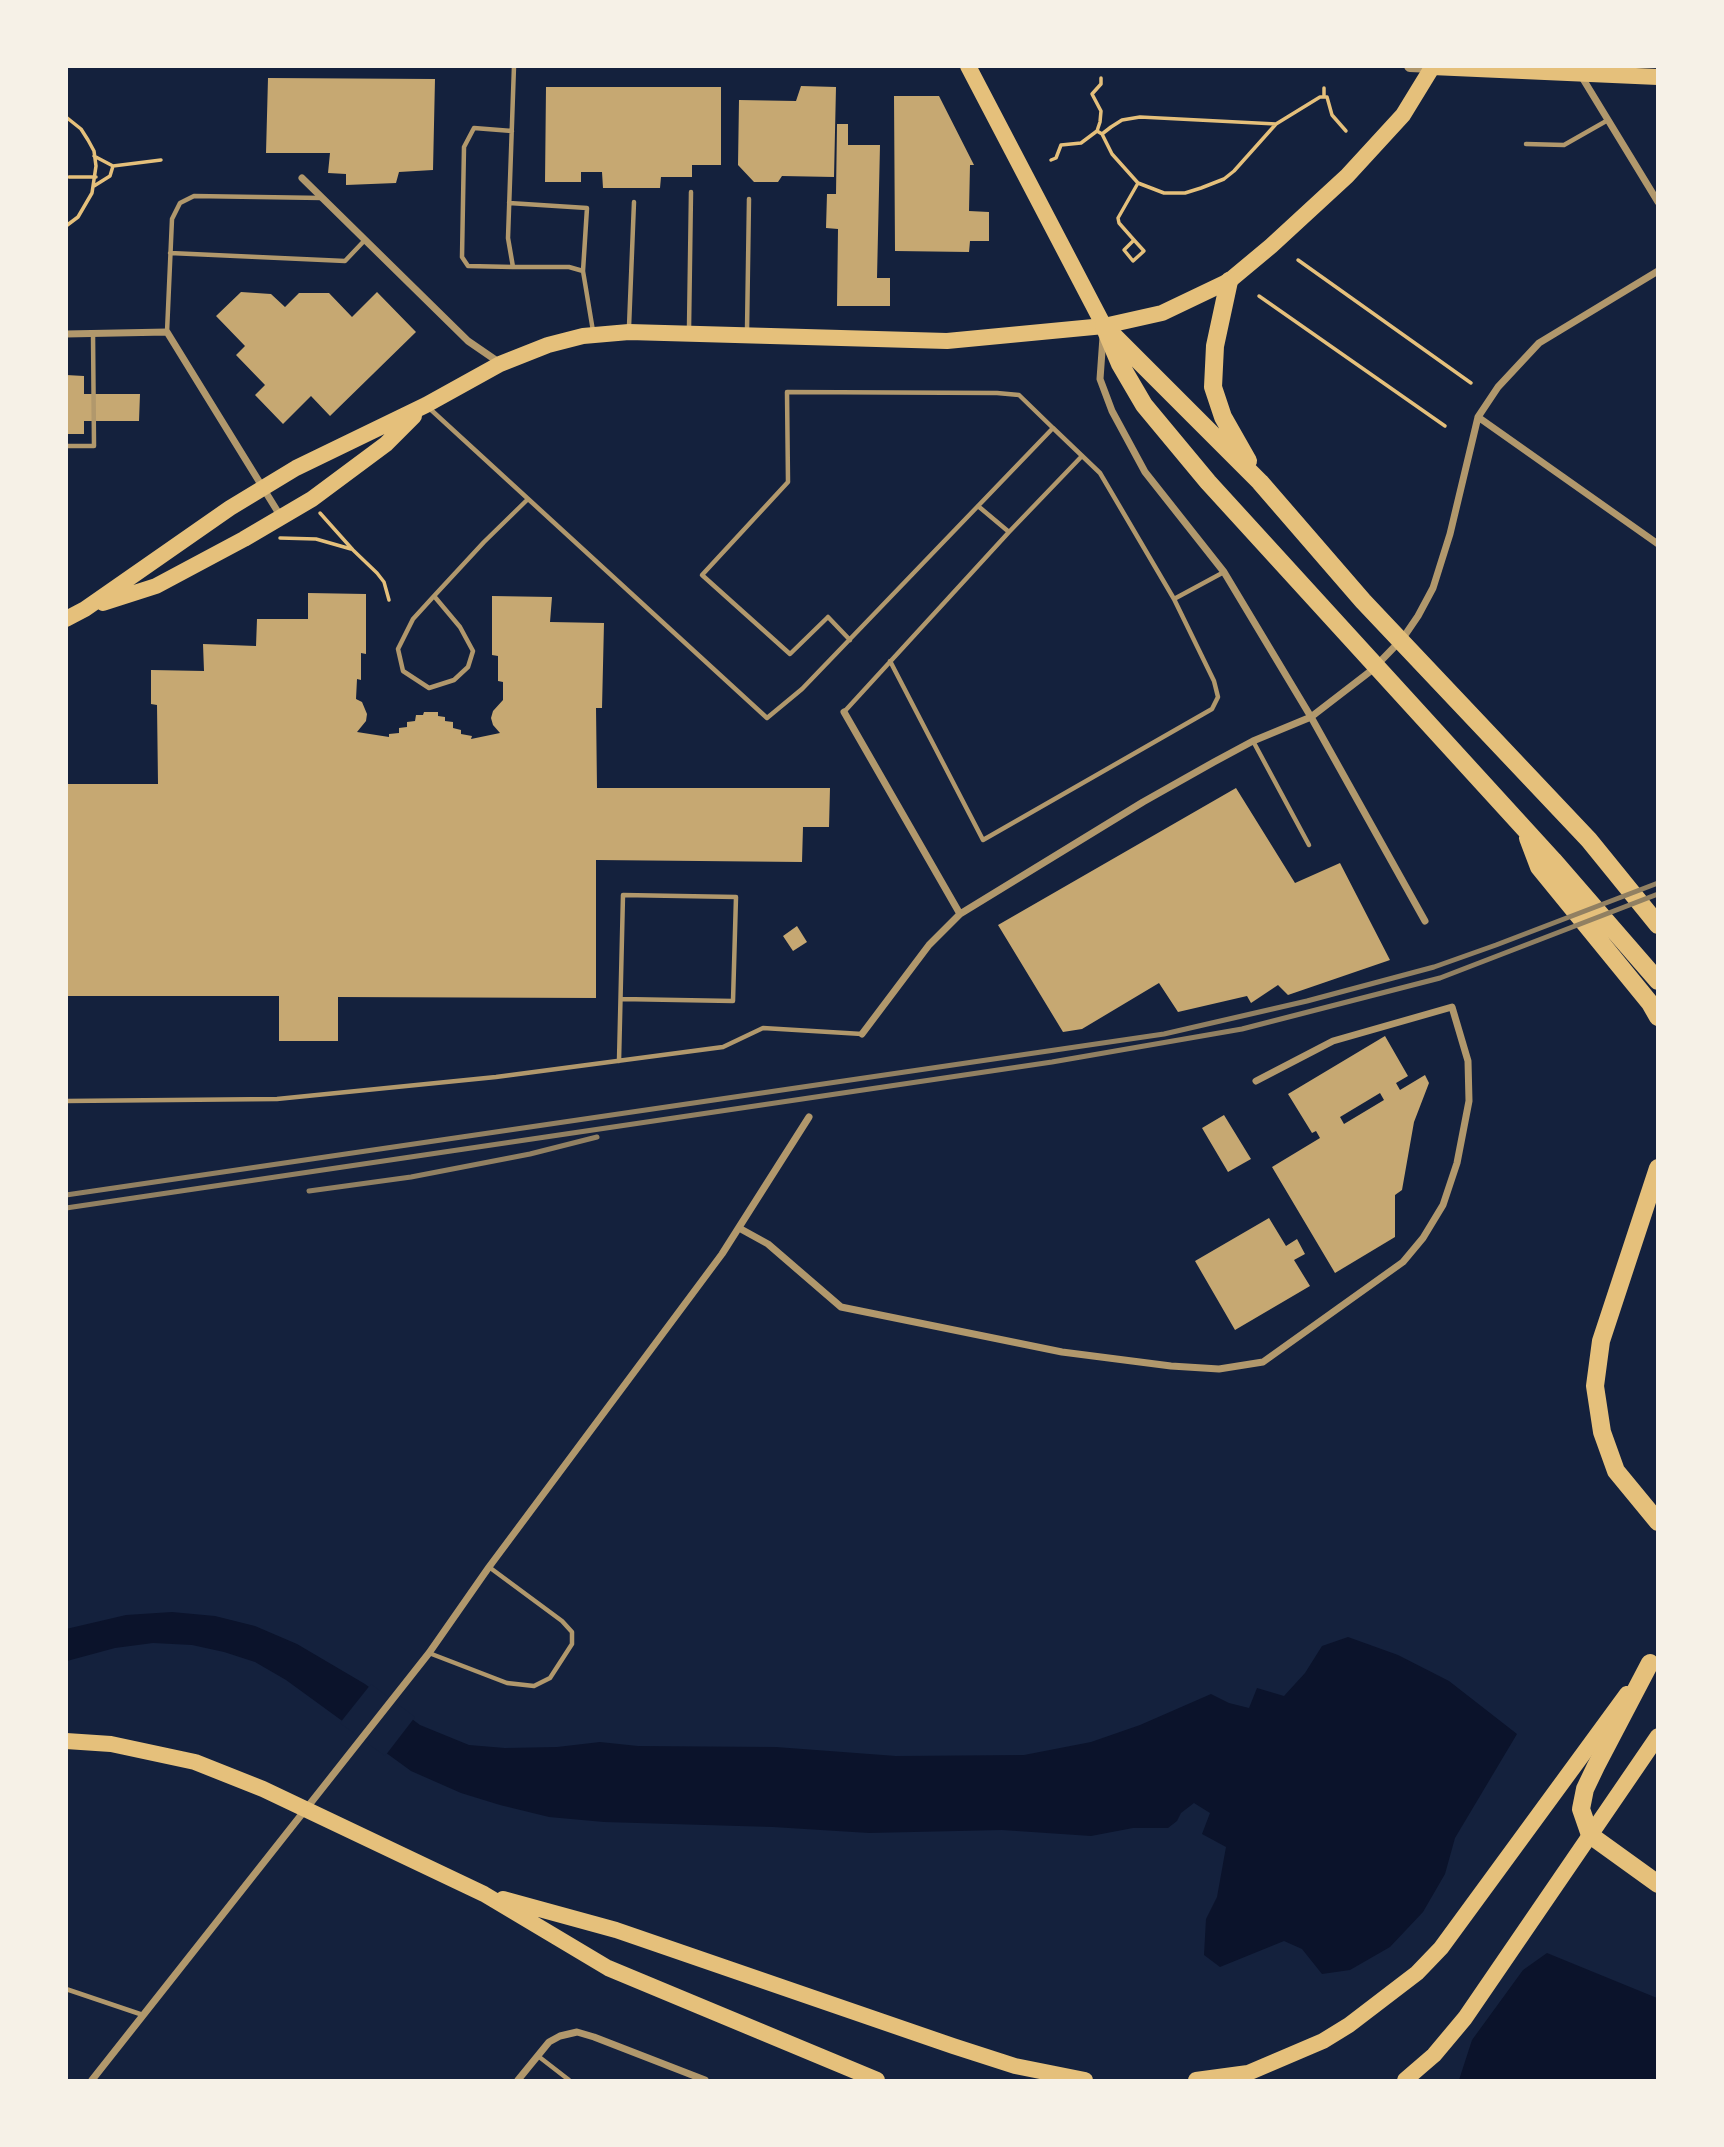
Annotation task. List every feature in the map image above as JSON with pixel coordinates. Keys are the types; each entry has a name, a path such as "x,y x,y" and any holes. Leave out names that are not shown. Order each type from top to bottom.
{"highway":[{"path":"1229,281 1215,346 1213,387 1223,416 1260,482"},
{"path":"1104,326 1260,482 1363,601 1589,840 1657,925"},
{"path":"1104,326 1120,364 1144,405 1208,482 1525,828 1546,863 1654,1010"},
{"path":"1546,863 1657,981"},
{"path":"1657,1168 1601,1341 1595,1386 1602,1432 1616,1471 1657,1522"},
{"path":"1654,1658 1585,1789 1581,1809 1590,1835 1657,1884"}],"main road":[{"path":"968,66 1104,326"},
{"path":"66,619 296,468 426,405 500,364 548,345 594,335 629,332 947,341 1104,326 1163,313 1229,281 1271,246 1347,176 1403,115 1433,67 1580,74 1645,74"},
{"path":"85,609 156,586 244,540 312,499 386,443 426,405"},
{"path":"1196,2081 1248,2073 1323,2041 1349,2025 1417,1973 1441,1948 1654,1658"},
{"path":"1405,2081 1434,2055 1465,2018 1657,1736"},
{"path":"66,1741 111,1744 195,1762 263,1789 484,1894 608,1968 877,2081"},
{"path":"484,1894 616,1930 1015,2066 1085,2081"}],"street":[{"path":"1410,66 1433,67"},
{"path":"1580,74 1657,202"},
{"path":"302,178 468,341 500,364"},
{"path":"862,1034 929,945 960,914 1143,802 1253,741 1311,717 1372,670 1403,638 1433,589 1450,534 1478,417 1498,387 1539,343 1657,271"},
{"path":"1104,326 1100,379 1111,411 1145,472 1224,572 1311,717 1425,920"},
{"path":"66,334 167,332 281,517"},
{"path":"1478,417 1657,544"},
{"path":"844,712 960,914"},
{"path":"739,1228 768,1244 841,1307 1076,1354 1219,1369 1263,1362 1403,1262 1423,1238 1443,1205 1457,1163 1469,1101 1468,1061 1452,1007 1333,1041 1256,1081"},
{"path":"92,2081 429,1653 489,1567 714,1265 809,1117"},
{"path":"518,2081 549,2042 567,2034 586,2034 705,2081"}],"lane":[{"path":"513,267 508,238 514,66"},
{"path":"1526,144 1564,145 1608,120"},
{"path":"512,131 474,128 464,147 462,257 468,266 569,267 583,271"},
{"path":"689,334 691,192"},
{"path":"167,332 172,219 180,203 194,197 322,198"},
{"path":"747,335 749,199"},
{"path":"509,202 587,208 583,271 594,335"},
{"path":"629,332 634,202"},
{"path":"170,253 345,261 364,240"},
{"path":"66,446 94,446 93,334"},
{"path":"850,640 828,617 790,654 702,575 788,482 788,392 997,393 1019,396 1100,473 1174,599 1214,681 1218,697 1212,709 983,840 890,661"},
{"path":"426,405 767,718 802,689 1053,428"},
{"path":"844,712 1082,456"},
{"path":"434,596 460,627 473,651 468,667 454,680 429,688 403,671 398,649 413,619 434,596 484,542 527,500"},
{"path":"978,506 1009,532"},
{"path":"1174,599 1224,572"},
{"path":"1253,741 1310,845"},
{"path":"619,1061 623,895 736,897 733,1001 621,999"},
{"path":"66,1101 277,1099 496,1077 723,1047 763,1028 862,1034"},
{"path":"429,1653 507,1683 534,1686 550,1678 572,1644 572,1632 562,1621 489,1567"},
{"path":"66,1989 143,2015"},
{"path":"538,2056 569,2081"}],"path":[{"path":"1051,160 1056,158 1061,145 1081,143 1097,131 1101,111 1093,94 1101,84 1101,78"},
{"path":"1324,97 1325,88"},
{"path":"1097,131 1102,134 1112,154 1139,183 1164,193 1185,193 1213,184 1234,171 1276,124 1320,97 1327,97 1332,115 1346,131"},
{"path":"1102,134 1122,120 1140,117 1276,124"},
{"path":"66,226 78,216 96,177 94,156 81,129 67,118"},
{"path":"94,156 113,166 161,160"},
{"path":"94,186 110,176 113,166"},
{"path":"68,177 96,177"},
{"path":"1135,240 1124,250 1133,261 1144,251 1135,240 1119,223 1118,218 1139,183"},
{"path":"1298,260 1471,383"},
{"path":"1259,296 1446,426"},
{"path":"319,510 377,573 384,582 389,600"},
{"path":"279,536 281,539 330,542 353,550"}],"water":[{"path":"172,1612 215,1616 255,1626 297,1644 365,1684 420,1725 469,1745 505,1748 557,1747 600,1742 638,1746 776,1747 896,1756 1024,1755 1091,1742 1140,1725 1211,1694 1229,1703 1249,1708 1257,1688 1284,1696 1305,1673 1322,1646 1348,1637 1398,1655 1449,1681 1517,1734 1455,1838 1445,1874 1423,1912 1390,1947 1350,1970 1322,1974 1302,1949 1284,1941 1220,1967 1204,1955 1206,1919 1217,1897 1226,1847 1202,1834 1210,1813 1194,1803 1168,1828 1133,1828 1091,1836 1002,1830 869,1833 604,1822 549,1817 461,1793 411,1771 286,1680 255,1662 192,1645 153,1643 115,1648 67,1661 66,1629 126,1615"},
{"path":"1547,1953 1657,1998 1657,2080 1459,2080 1472,2040 1523,1970"}],"pier":[{"path":"371,1684 415,1717 385,1756 340,1723"}],"building":[{"path":"268,78 435,79 433,170 399,172 396,183 346,185 346,174 328,173 330,153 266,153"},
{"path":"801,86 836,87 834,177 782,176 778,182 754,182 738,165 739,100 796,101"},
{"path":"546,87 721,87 721,165 692,165 692,177 661,177 660,188 603,188 602,172 581,172 581,182 545,182"},
{"path":"894,96 939,96 974,165 970,165 969,211 989,212 989,241 970,241 969,252 895,251"},
{"path":"837,124 848,124 848,145 880,145 877,278 890,278 890,306 837,306 838,229 826,228 827,194 836,194"},
{"path":"241,292 271,294 285,307 299,293 329,293 352,317 377,292 416,332 330,416 311,396 283,424 255,395 265,385 236,355 245,346 216,316"},
{"path":"66,375 84,376 84,394 140,394 139,421 84,421 84,434 66,434"},
{"path":"308,593 366,594 366,654 361,653 361,680 357,679 356,699 362,702 367,714 366,721 357,732 389,737 389,734 399,733 399,728 407,727 407,722 415,721 416,715 438,712 438,716 453,722 453,728 461,730 461,734 472,736 471,739 500,733 491,718 493,711 503,700 503,682 498,681 498,656 492,655 492,596 552,597 550,622 604,623 602,708 596,708 597,788 830,788 829,827 803,827 802,862 596,860 596,998 338,997 338,1041 279,1041 279,996 66,996 66,784 158,784 157,705 151,704 151,670 204,671 203,644 256,646 257,619 308,619"},
{"path":"1236,788 1295,883 1340,863 1390,960 1288,995 1278,985 1251,1003 1247,996 1178,1012 1159,983 1082,1029 1063,1032 998,925"},
{"path":"797,926 807,942 793,951 783,936"},
{"path":"1385,1036 1408,1076 1396,1083 1400,1090 1425,1075 1429,1083 1414,1122 1402,1190 1395,1195 1395,1237 1335,1273 1272,1167 1320,1138 1316,1131 1312,1133 1288,1094","holes":["1380,1093 1384,1100 1344,1124 1340,1117"]},
{"path":"1224,1115 1251,1159 1228,1172 1202,1128"},
{"path":"1269,1218 1286,1246 1297,1239 1305,1254 1294,1260 1310,1286 1235,1330 1195,1261"}],"railway":[{"path":"66,1195 1164,1034 1307,1001 1434,967 1658,883"},
{"path":"66,1208 1052,1062 1242,1029 1440,978 1658,894"},
{"path":"309,1191 411,1177 530,1154 597,1137"}]}
